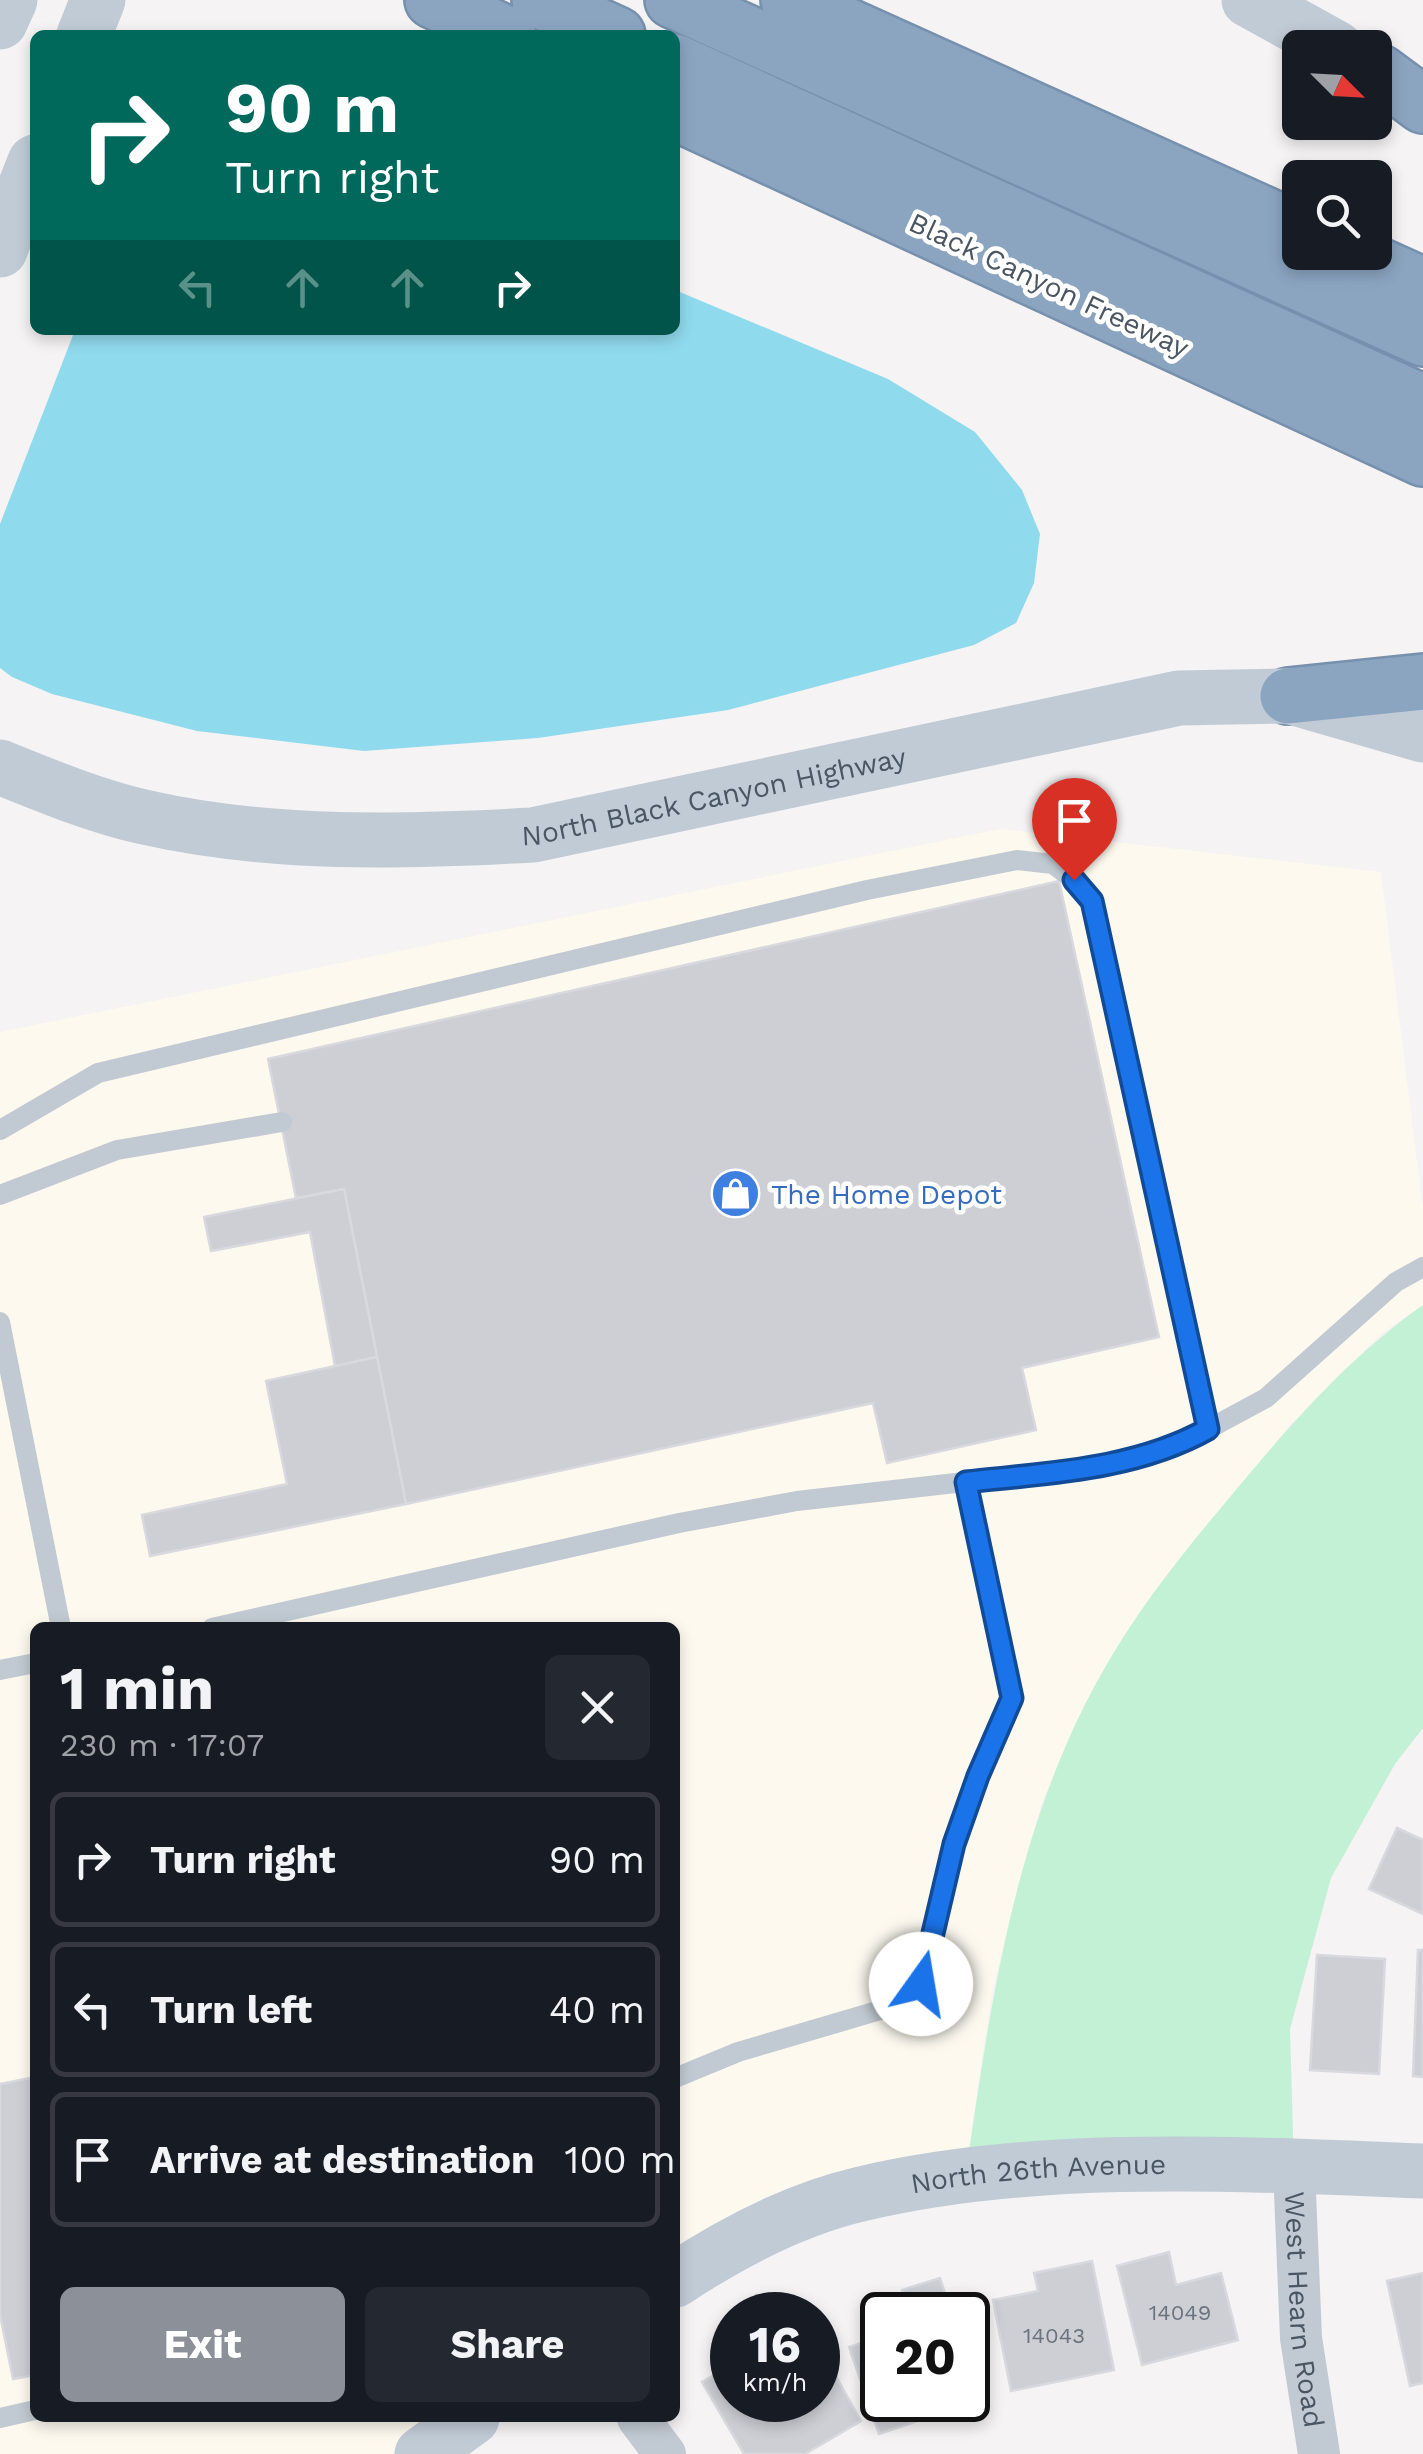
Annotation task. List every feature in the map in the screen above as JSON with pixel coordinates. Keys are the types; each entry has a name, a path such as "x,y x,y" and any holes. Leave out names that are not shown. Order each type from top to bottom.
{"highway":[{"path":"433,0 497,30"},
{"path":"540,0 606,30"},
{"path":"673,0 1423,338"},
{"path":"789,0 1282,223"},
{"path":"680,64 1423,403"},
{"path":"1392,81 1423,105"},
{"name":"Black Canyon Freeway","path":"680,114 1423,458"},
{"path":"1388,270 1423,286"},
{"path":"1288,696 1423,682"}],"main road":[{"path":"0,22 10,0"},
{"path":"86,30 98,0"},
{"path":"1250,0 1305,30"},
{"path":"0,250 30,175"},
{"name":"North Black Canyon Highway","path":"0,767 68,794 144,817 212,830 343,842 533,836 1178,698 1288,696 1423,735"},
{"name":"North 26th Avenue","path":"680,2277 778,2223 858,2194 966,2174 1115,2166 1423,2171"},
{"path":"422,2454 466,2422"}],"street":[{"name":"West Hearn Road","path":"1294,2168 1300,2338 1319,2454"},
{"path":"641,2422 666,2454"}],"lane":[{"path":"0,1130 98,1073 867,890 1017,860 1052,864 1074,880 1092,901 1208,1429"},
{"path":"0,1195 116,1150 282,1122"},
{"path":"238,1622 679,1522 796,1501 1096,1467 1180,1445 1266,1398 1396,1282 1423,1267"},
{"path":"0,1322 60,1622"},
{"path":"680,2076 738,2052 904,2002 921,1984 954,1844 1012,1698 966,1482"},
{"path":"0,1670 30,1664"},
{"path":"0,2418 30,2411"}],"shaded area":[{"path":"1000,829 1381,872 1423,1210 1423,1305 1382,1333 1290,1425 1120,1641 1084,1706 1042,1802 1015,1899 992,1993 965,2174 680,2278 680,1622 30,1622 30,2422 466,2422 422,2454 0,2454 0,1032"}],"green space":[{"path":"1423,1305 1423,1728 1395,1764 1331,1878 1290,2029 1294,2168 966,2174 987,2036 1015,1898 1057,1766 1086,1702 1148,1600 1261,1460 1349,1366"}],"water":[{"path":"680,292 888,379 975,432 1022,490 1040,534 1034,583 1016,623 974,645 728,710 538,738 364,751 197,731 52,694 12,677 0,668 0,524 73,335 680,335"}],"building":[{"name":"The Home Depot","path":"1059,881 1159,1337 1022,1368 1036,1430 887,1463 873,1403 406,1504 344,1189 296,1198 268,1059"},
{"path":"344,1189 377,1357 335,1366 310,1232 211,1251 204,1217"},
{"path":"377,1357 406,1504 150,1556 142,1515 287,1484 266,1381"},
{"path":"1397,1828 1423,1840 1423,1914 1369,1889"},
{"path":"1418,1950 1423,1950 1423,2077 1413,2076"},
{"path":"1317,1955 1385,1959 1379,2074 1310,2070"},
{"path":"30,2078 30,2376 13,2379 0,2315 0,2084"},
{"path":"1169,2252 1176,2285 1221,2273 1238,2340 1142,2365 1117,2266"},
{"path":"1092,2261 1114,2370 1011,2391 993,2300 1038,2291 1034,2273"},
{"path":"1423,2273 1423,2383 1410,2386 1387,2281"},
{"path":"940,2278 945,2292 903,2292"},
{"path":"860,2343 860,2379 849,2347"},
{"path":"710,2377 710,2396 702,2382"},
{"path":"840,2383 860,2419 805,2454 744,2454 725,2422 840,2422"},
{"path":"875,2422 915,2422 879,2434"}],"place":[{"name":"The Home Depot","path":"736,1194"}],"route":[{"path":"921,1984 954,1844 1012,1698 966,1482 1096,1467 1180,1445 1208,1429 1092,901 1074,880"}]}
